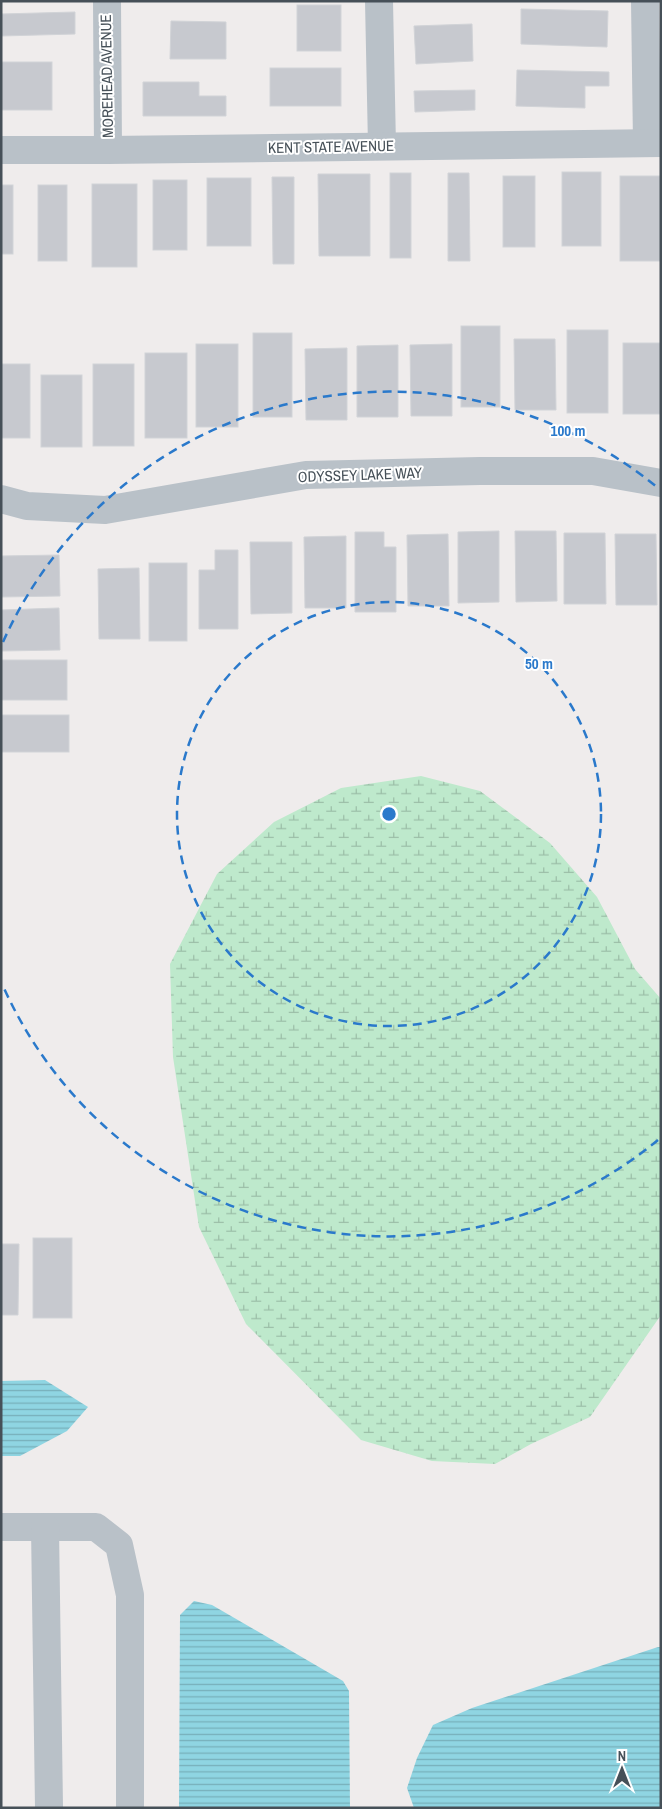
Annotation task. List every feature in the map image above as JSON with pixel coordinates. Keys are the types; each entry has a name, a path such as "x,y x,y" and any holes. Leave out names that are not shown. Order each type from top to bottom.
{"street":[{"name":"MOREHEAD AVENUE","path":"107,1 108,150"},
{"path":"379,1 382,146"},
{"path":"645,1 654,143"},
{"name":"KENT STATE AVENUE","path":"1,150 654,143"},
{"name":"ODYSSEY LAKE WAY","path":"1,499 27,506 105,510 316,474 593,472 661,483"},
{"path":"1,1527 96,1527 119,1545 130,1595 130,1808"},
{"path":"45,1527 49,1808"}],"green space":[{"path":"421,776 480,791 550,843 597,897 635,969 661,999 661,1315 590,1417 531,1444 495,1464 432,1461 361,1440 246,1324 199,1227 173,1057 170,964 217,874 274,822 341,788"}],"water":[{"path":"45,1380 88,1407 67,1431 20,1456 1,1456 1,1381"},
{"path":"194,1601 212,1605 343,1681 349,1691 350,1808 179,1808 180,1615"},
{"path":"661,1647 661,1808 414,1808 407,1788 417,1758 433,1725 472,1708"}],"building":[{"path":"297,5 341,5 341,51 297,51"},
{"path":"521,9 608,11 607,47 521,44"},
{"path":"75,12 75,34 1,36 1,14"},
{"path":"171,21 226,22 226,59 170,59"},
{"path":"472,24 473,61 416,64 414,26"},
{"path":"1,62 52,62 52,110 1,110"},
{"path":"270,68 341,68 341,106 270,106"},
{"path":"517,70 609,72 609,86 585,86 585,108 516,106"},
{"path":"143,82 199,82 199,96 226,96 226,116 143,116"},
{"path":"475,90 475,110 415,112 414,91"},
{"path":"562,172 601,172 601,246 562,246"},
{"path":"390,173 411,173 411,258 390,258"},
{"path":"448,173 469,173 470,261 448,261"},
{"path":"318,174 370,174 370,256 319,256"},
{"path":"503,176 535,176 535,247 503,247"},
{"path":"620,176 661,176 661,261 620,261"},
{"path":"272,177 294,177 294,264 273,264"},
{"path":"207,178 251,178 251,246 207,246"},
{"path":"153,180 187,180 187,250 153,250"},
{"path":"92,184 137,184 137,267 92,267"},
{"path":"1,185 13,185 13,254 1,254"},
{"path":"38,185 67,185 67,261 38,261"},
{"path":"461,326 500,326 500,407 461,407"},
{"path":"567,330 608,330 608,413 567,413"},
{"path":"253,333 292,333 292,417 253,417"},
{"path":"514,339 555,339 556,410 515,410"},
{"path":"623,343 661,343 661,414 623,414"},
{"path":"196,344 238,344 238,427 196,427"},
{"path":"452,344 452,416 411,416 410,345"},
{"path":"398,345 398,417 357,417 357,346"},
{"path":"347,348 347,420 306,420 305,349"},
{"path":"145,353 187,353 187,438 145,438"},
{"path":"1,364 30,364 30,438 1,438"},
{"path":"93,364 134,364 134,446 93,446"},
{"path":"41,375 82,375 82,447 41,447"},
{"path":"499,531 499,602 458,603 458,532"},
{"path":"515,531 556,531 557,601 516,602"},
{"path":"355,532 384,532 384,547 396,547 396,612 355,612"},
{"path":"564,533 605,533 606,604 564,604"},
{"path":"448,534 449,606 408,606 407,535"},
{"path":"615,534 656,534 657,605 616,605"},
{"path":"346,536 346,608 305,608 304,537"},
{"path":"250,542 292,542 292,613 251,614"},
{"path":"215,550 238,550 238,629 199,629 199,570 215,570"},
{"path":"59,555 60,596 1,597 1,556"},
{"path":"149,563 187,563 187,641 149,641"},
{"path":"139,568 140,639 99,639 98,569"},
{"path":"59,608 60,650 1,651 1,610"},
{"path":"1,660 67,660 67,700 1,700"},
{"path":"1,715 69,715 69,752 1,752"},
{"path":"33,1238 72,1238 72,1318 33,1318"},
{"path":"1,1244 19,1244 18,1315 1,1315"}]}
